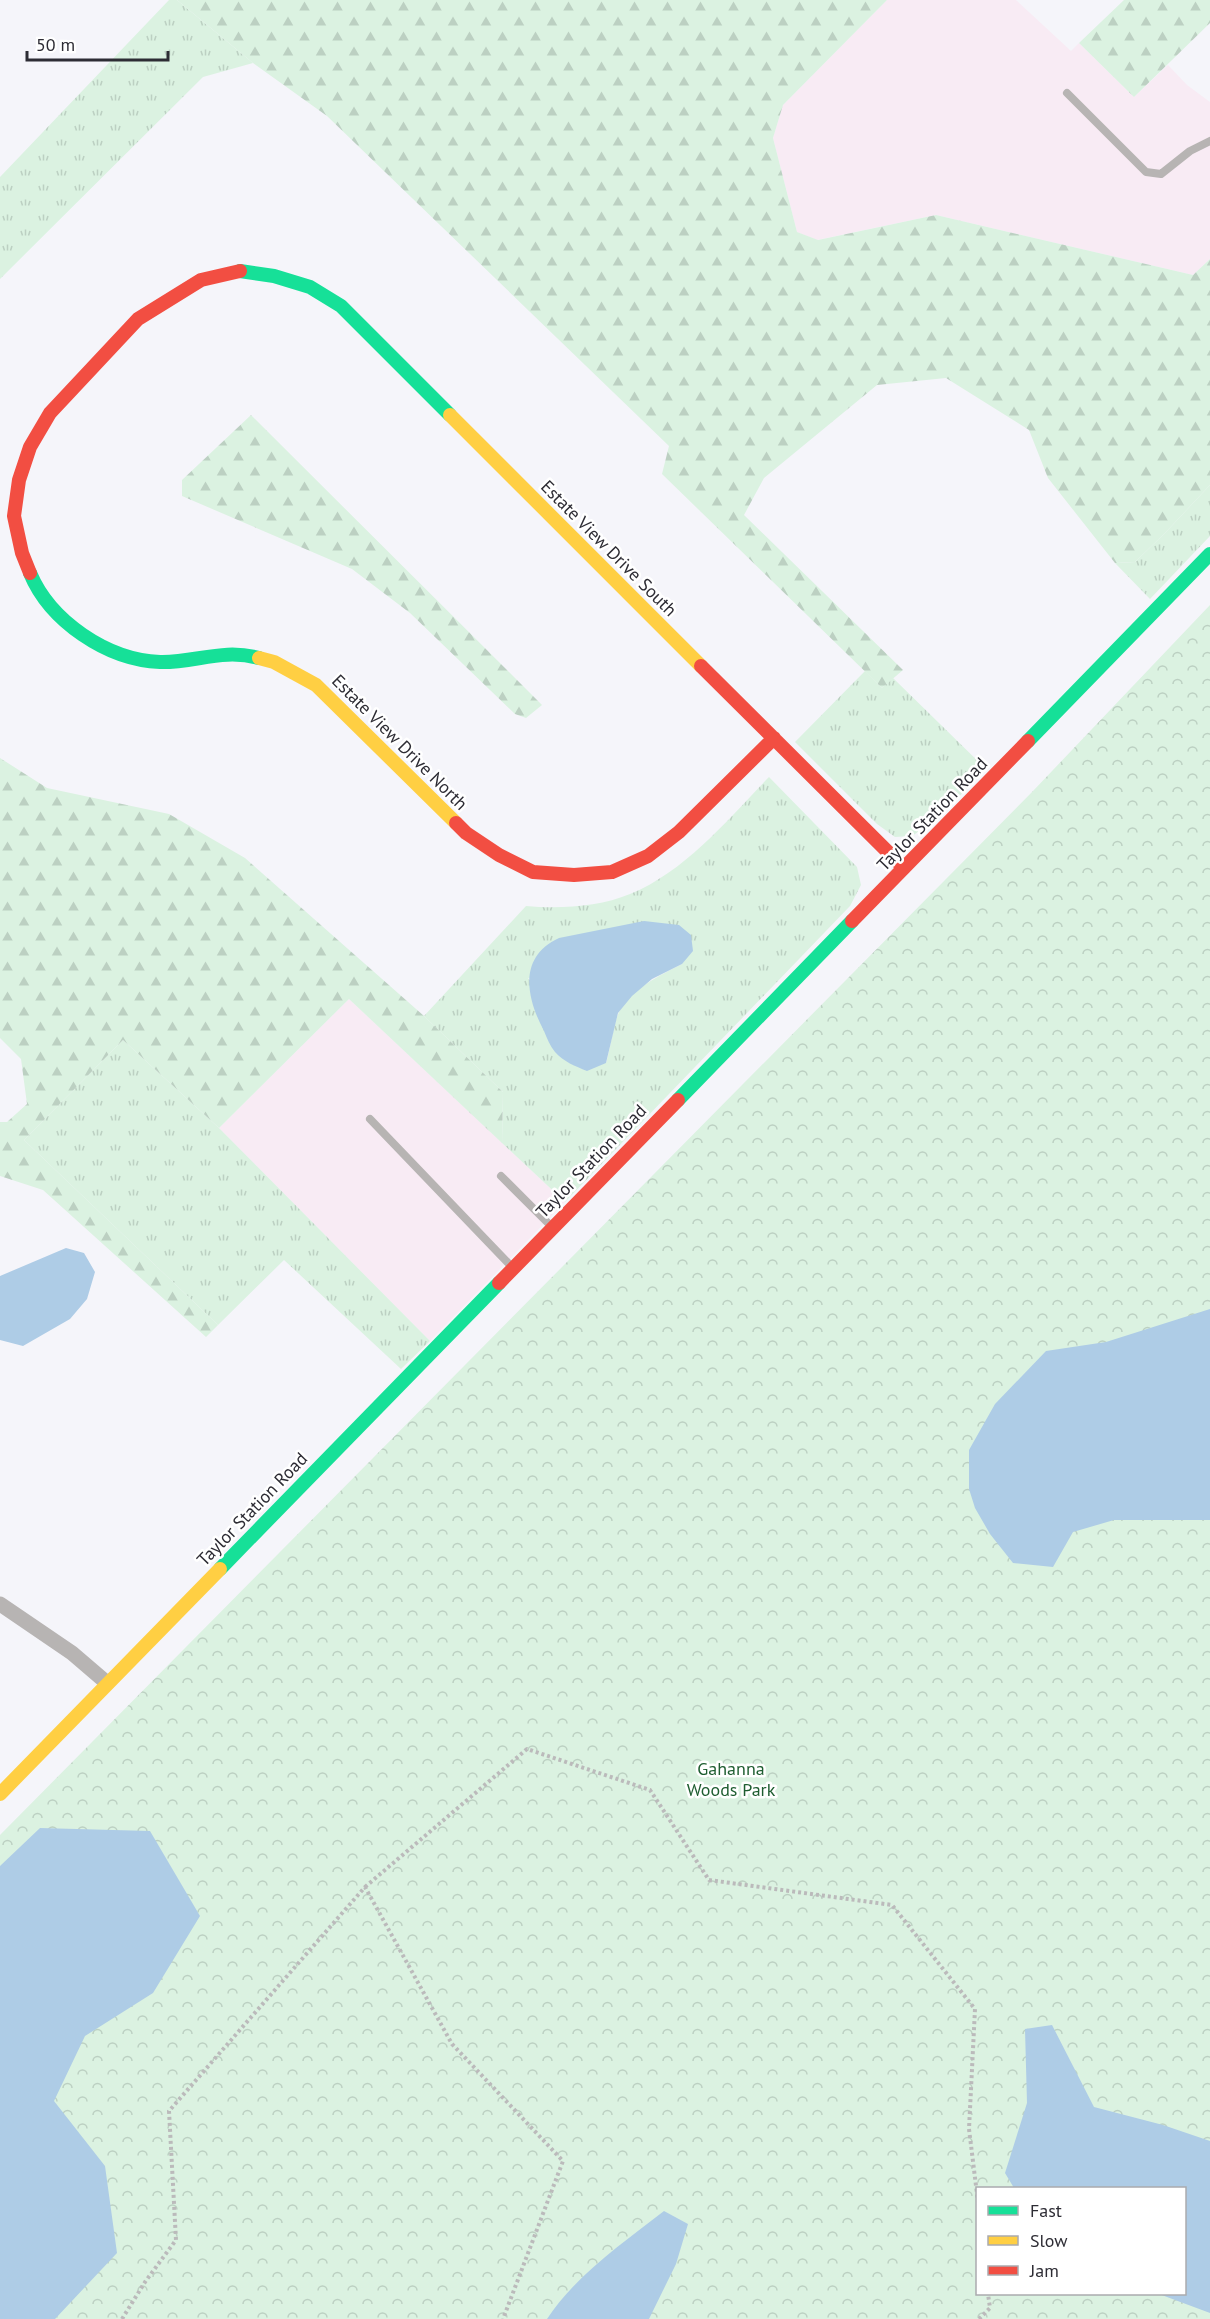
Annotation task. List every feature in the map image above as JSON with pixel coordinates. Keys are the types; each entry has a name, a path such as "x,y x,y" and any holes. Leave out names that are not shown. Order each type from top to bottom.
{"street":[{"name":"Estate View Drive North","path":"274,276 241,271 201,280 138,319 50,413 30,447 18,480 14,516 22,553 36,587 60,616 90,639 122,655 160,662 223,654 248,655 274,662 298,673 332,699 466,833 499,855 533,872 574,875 612,872 648,856 679,832 774,738"},
{"name":"Estate View Drive South","path":"274,276 310,287 341,306 904,868"},
{"name":"Taylor Station Road","path":"0,1794 1210,554"},
{"path":"0,1604 72,1653 107,1683"}],"lane":[{"path":"1067,93 1146,172 1161,174 1190,152 1210,141"},
{"path":"370,1119 512,1267"},
{"path":"501,1176 552,1227"}],"path":[{"path":"122,2319 145,2282 176,2240 169,2111 365,1887 527,1749 650,1790 709,1880 892,1905 975,2009 969,2129 976,2187"},
{"path":"365,1887 452,2044 563,2161 503,2319"},
{"path":"979,2319 990,2308 988,2295"}],"shaded area":[{"path":"887,0 1016,0 1071,51 1079,43 1134,97 1168,65 1187,85 1210,102 1210,259 1193,275 936,215 817,240 797,232 773,138 783,105"},
{"path":"349,999 565,1202 430,1341 219,1128"}],"green space":[{"path":"169,0 177,0 253,63 203,77 0,279 0,177"},
{"path":"177,0 887,0 783,105 773,138 797,232 818,240 936,215 1193,275 1210,259 1210,485 1135,562 1115,563 1048,478 1029,430 946,378 877,385 764,478 744,515 903,670 882,688 662,474 669,446 327,116 253,63"},
{"path":"1124,0 1210,0 1210,23 1134,97 1079,43"},
{"path":"251,415 542,705 526,718 515,714 410,613 352,569 182,496 182,480"},
{"path":"1210,485 1210,536 1150,599 1115,563 1135,562"},
{"name":"Gahanna Woods Park","path":"1210,605 1210,2319 0,2319 0,1835 1033,791"},
{"path":"865,671 882,688 893,678 986,769 936,820 912,836 895,837 877,824 795,742"},
{"path":"0,758 47,788 169,814 245,858 424,1016 503,1092 502,1143 349,999 219,1128 123,1040 24,1140 218,1325 206,1337 43,1190 0,1176 0,1122 7,1122 27,1104 21,1059 0,1038"},
{"path":"769,777 857,867 861,885 850,906 565,1202 502,1143 503,1092 424,1016 526,906 565,907 605,902 630,894 650,884 670,872 705,843","holes":["682,964 639,989 624,1004 617,1017 606,1063 528,978"]},
{"path":"123,1040 219,1128 430,1341 401,1369 284,1260 218,1325 24,1140"}],"water":[{"path":"644,921 679,925 691,935 693,951 682,964 652,979 632,996 618,1013 606,1063 587,1071 558,1055 552,1047 533,1005 529,979 531,967 546,946 559,938"},
{"path":"66,1248 84,1253 95,1272 87,1299 70,1319 23,1346 0,1340 0,1276"},
{"path":"1210,1309 1210,1520 1114,1520 1073,1532 1053,1567 1013,1563 990,1534 975,1508 969,1489 969,1450 995,1404 1046,1351 1106,1342"},
{"path":"40,1828 150,1831 200,1916 153,1993 85,2036 54,2101 105,2166 117,2253 55,2319 0,2319 0,1866"},
{"path":"1052,2025 1094,2107 1163,2125 1210,2141 1210,2313 1162,2295 1186,2295 1186,2187 1013,2187 1005,2173 1027,2103 1025,2029"},
{"path":"664,2211 688,2224 676,2264 649,2319 547,2319 571,2288 586,2274"}],"traffic: fast":[{"path":"240,271 274,276 310,287 341,306 450,415"},
{"path":"1028,741 1210,554"},
{"path":"30,573 39,591 66,622 101,646 120,654 140,660 160,662 221,655 246,655 259,658"},
{"path":"678,1100 852,921"},
{"path":"220,1569 499,1283"}],"traffic: slow":[{"path":"450,415 701,666"},
{"path":"259,658 274,662 316,685 456,823"},
{"path":"0,1794 220,1569"}],"traffic: jam":[{"path":"30,573 22,553 14,516 19,480 30,447 50,413 138,319 201,280 240,271"},
{"path":"701,666 904,868"},
{"path":"456,823 466,833 499,855 533,872 574,875 612,872 648,856 679,832 774,738"},
{"path":"852,921 1028,741"},
{"path":"499,1283 678,1100"}]}
